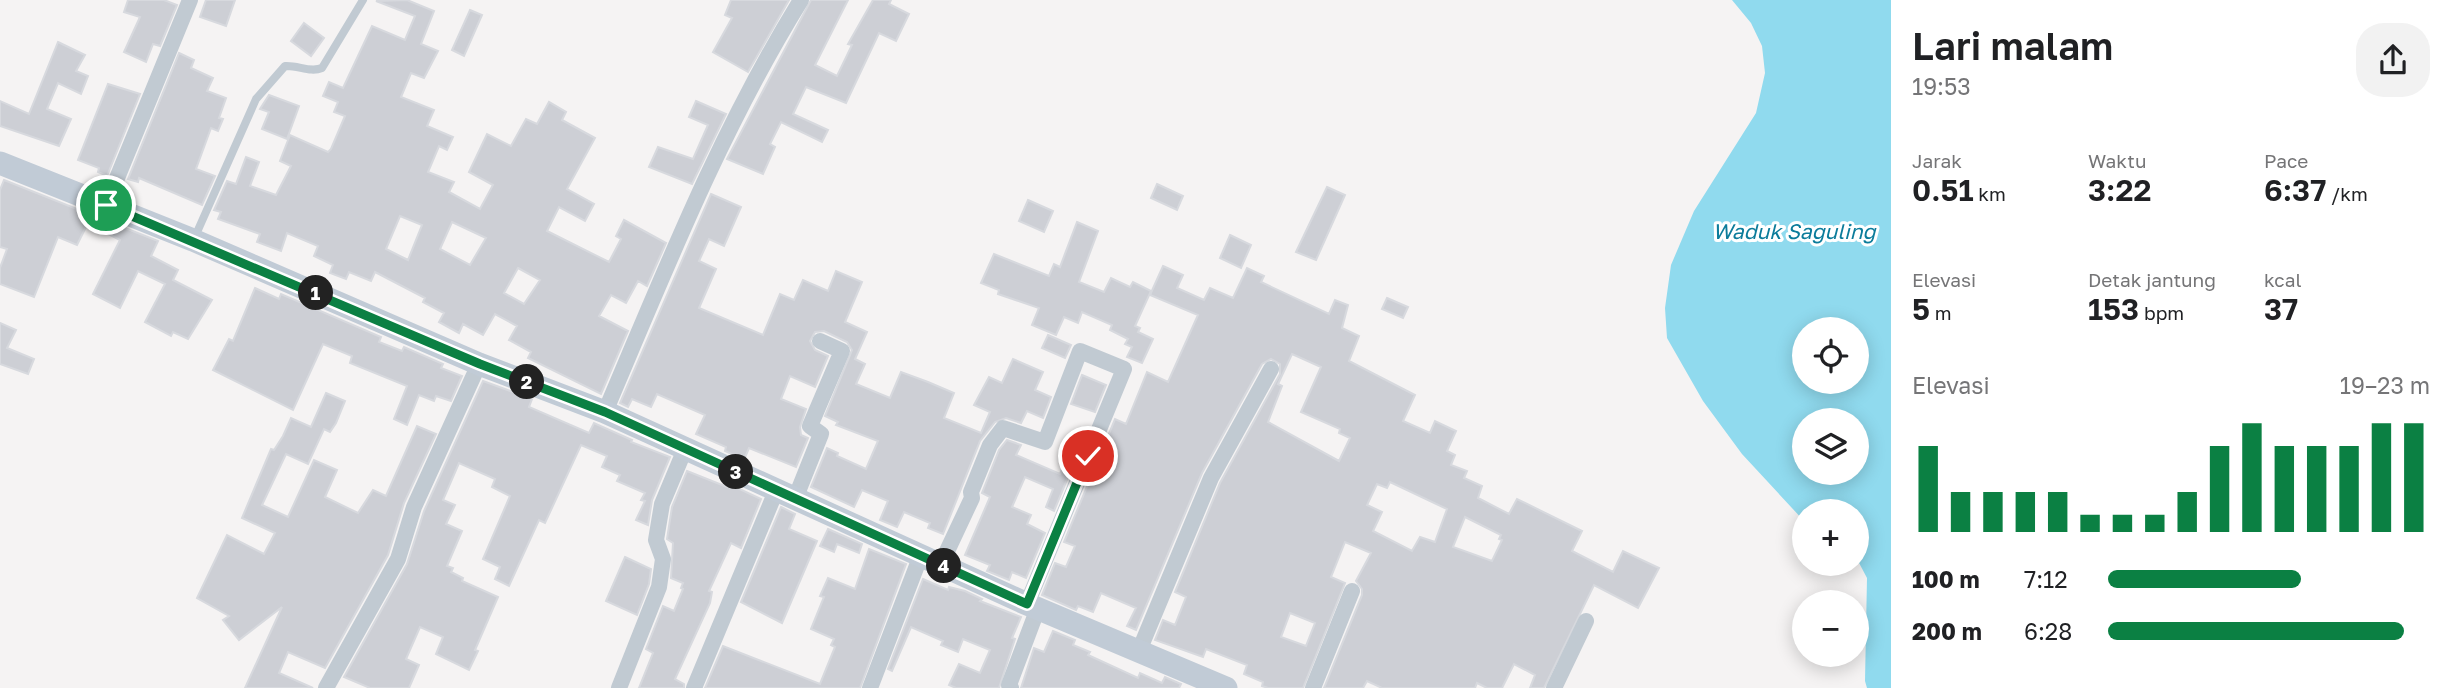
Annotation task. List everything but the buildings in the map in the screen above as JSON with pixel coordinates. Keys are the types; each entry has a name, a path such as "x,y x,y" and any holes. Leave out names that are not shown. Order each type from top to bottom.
{"main road":[{"path":"0,163 193,240 480,364 605,412 1212,685"}],"street":[{"path":"106,205 190,0"},
{"path":"605,412 688,217 769,52 799,4 781,0"},
{"path":"694,688 786,495 819,444 821,434 810,426 842,351 820,341"},
{"path":"870,688 931,560 972,498 971,492 990,445 1003,428 1045,442 1080,351 1124,369 1032,606 1009,685 1012,688"},
{"path":"326,688 398,559 414,507 480,364"},
{"path":"1139,652 1211,478 1271,369"},
{"path":"619,688 659,587 663,559 656,540 662,504 685,449"},
{"path":"1313,688 1352,592"},
{"path":"1554,688 1586,621"}],"lane":[{"path":"193,240 260,92 285,66 299,66 313,71 322,68 363,0"}],"water":[{"name":"Waduk Saguling","path":"1732,0 1891,0 1891,688 1867,688 1865,681 1865,667 1869,667 1869,590 1867,590 1866,576 1869,576 1869,499 1792,499 1792,508 1742,454 1703,401 1667,338 1665,308 1671,265 1694,211 1756,113 1765,73 1762,46 1751,23"}],"route":[{"path":"106,205 480,364 605,412 1027,604 1088,456"}]}
